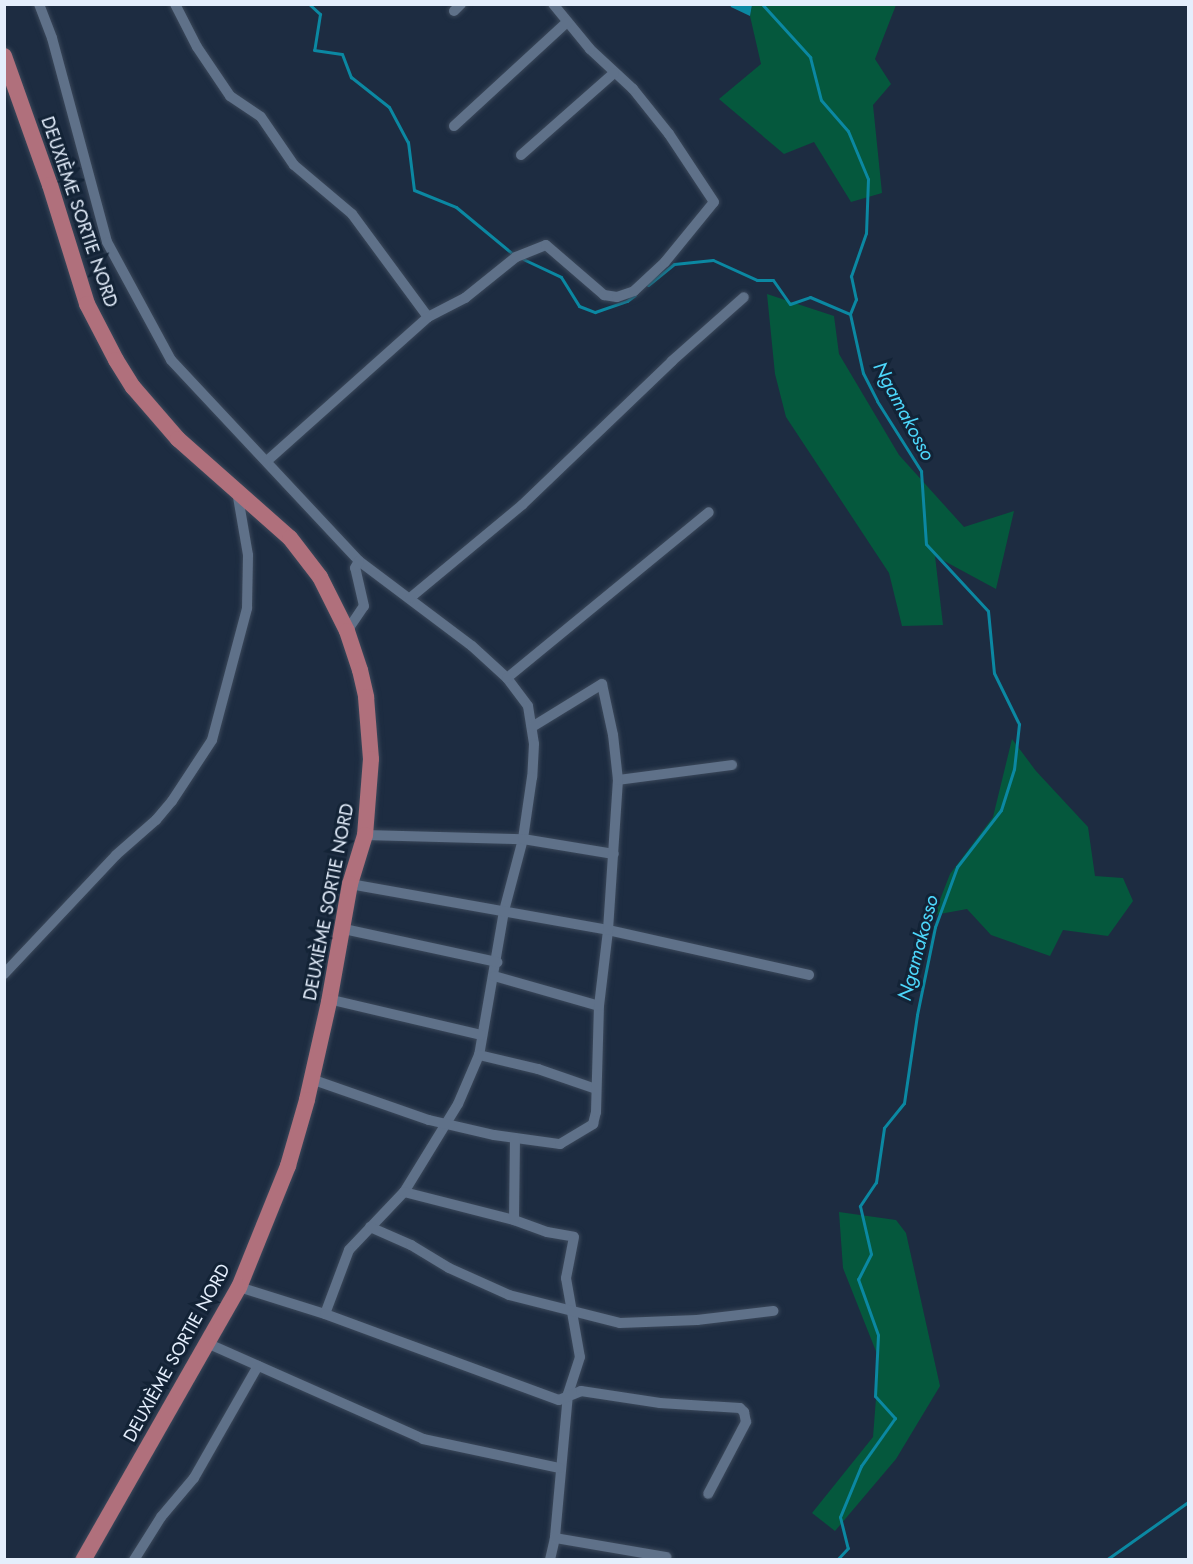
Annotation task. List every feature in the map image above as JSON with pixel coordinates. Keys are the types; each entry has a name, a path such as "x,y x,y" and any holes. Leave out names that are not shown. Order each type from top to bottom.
{"main road":[{"name":"DEUXIÈME SORTIE NORD","path":"4,56 50,185 87,304 116,360 133,387 170,431 260,510 305,556 320,577 347,631 364,688 369,728 370,785 365,835 350,884 344,929 311,1079 288,1166 239,1287 83,1560"}],"street":[{"path":"39,4 52,38 107,242 125,280 171,360 267,460 359,561 456,632 507,678 528,706 532,727 532,777 523,839 504,911 497,962 481,1035 479,1055 461,1098 404,1191 350,1250 325,1314"},
{"path":"175,4 198,47 230,96 261,117 294,165 352,214 428,317"},
{"path":"267,460 428,317 465,298 516,257 546,245 604,295 617,297 634,291 665,262 714,202 669,134 633,89 614,74 553,4"},
{"path":"454,126 567,22"},
{"path":"521,155 614,74"},
{"path":"410,598 522,505 672,361 744,297"},
{"path":"4,974 116,855 156,820 172,801 212,740 247,608 248,555 237,490"},
{"path":"507,678 709,512"},
{"path":"347,631 364,606 355,572 359,561"},
{"path":"311,1079 445,1124 515,1138 560,1144 584,1132 593,1124 596,1112 600,1006 608,930 618,780 613,735 602,684 532,727"},
{"path":"618,780 732,765"},
{"path":"365,835 523,839 614,854"},
{"path":"350,884 608,930 809,975"},
{"path":"344,929 497,962"},
{"path":"494,976 600,1006"},
{"path":"328,999 481,1035"},
{"path":"479,1055 538,1069 596,1089"},
{"path":"514,1220 515,1138"},
{"path":"404,1191 514,1220 547,1232 574,1237 566,1278 580,1357 568,1394 555,1538 550,1560"},
{"path":"370,1227 411,1245 449,1268 509,1295 620,1323 697,1320 773,1311"},
{"path":"239,1287 325,1314 559,1400 568,1394 581,1391 660,1403 740,1408 744,1412 746,1422 708,1494"},
{"path":"208,1344 423,1439 560,1468"},
{"path":"134,1560 161,1517 194,1479 258,1366"},
{"path":"555,1538 666,1557"}],"green space":[{"path":"752,5 896,5 875,59 891,84 873,105 882,193 851,202 814,142 784,154 719,99 761,64 750,16"},
{"path":"767,294 834,316 839,354 899,455 964,527 1014,511 996,589 935,556 943,625 902,626 889,573 786,417 775,374"},
{"path":"1012,739 1036,771 1088,827 1095,876 1123,878 1133,901 1108,936 1063,930 1050,956 991,935 967,909 934,915 950,874 993,817"},
{"path":"839,1212 896,1220 906,1233 940,1386 896,1459 835,1531 812,1513 873,1437 879,1359 843,1268"}],"water":[{"path":"730,5 752,5 750,16 731,7"}],"waterway":[{"path":"309,4 320,14 314,50 342,54 351,77 389,107 408,142 414,190 456,207 514,255"},
{"name":"Ngamakosso","path":"762,4 810,57 821,100 848,131 868,179 866,233 851,276 856,299 850,314 863,373 877,401 921,471 926,544 988,611 994,673 1019,724 1014,769 1001,810 957,867 935,927 917,1015 904,1103 884,1128 876,1182 860,1206 871,1254 858,1279 878,1335 875,1396 895,1418 861,1466 840,1517 848,1548 837,1560"},
{"path":"523,259 561,277 579,306 595,312 627,301 635,295"},
{"path":"648,285 674,264 713,260 757,280 773,280 790,304 810,297 850,314"},
{"path":"1106,1560 1188,1502"}]}
